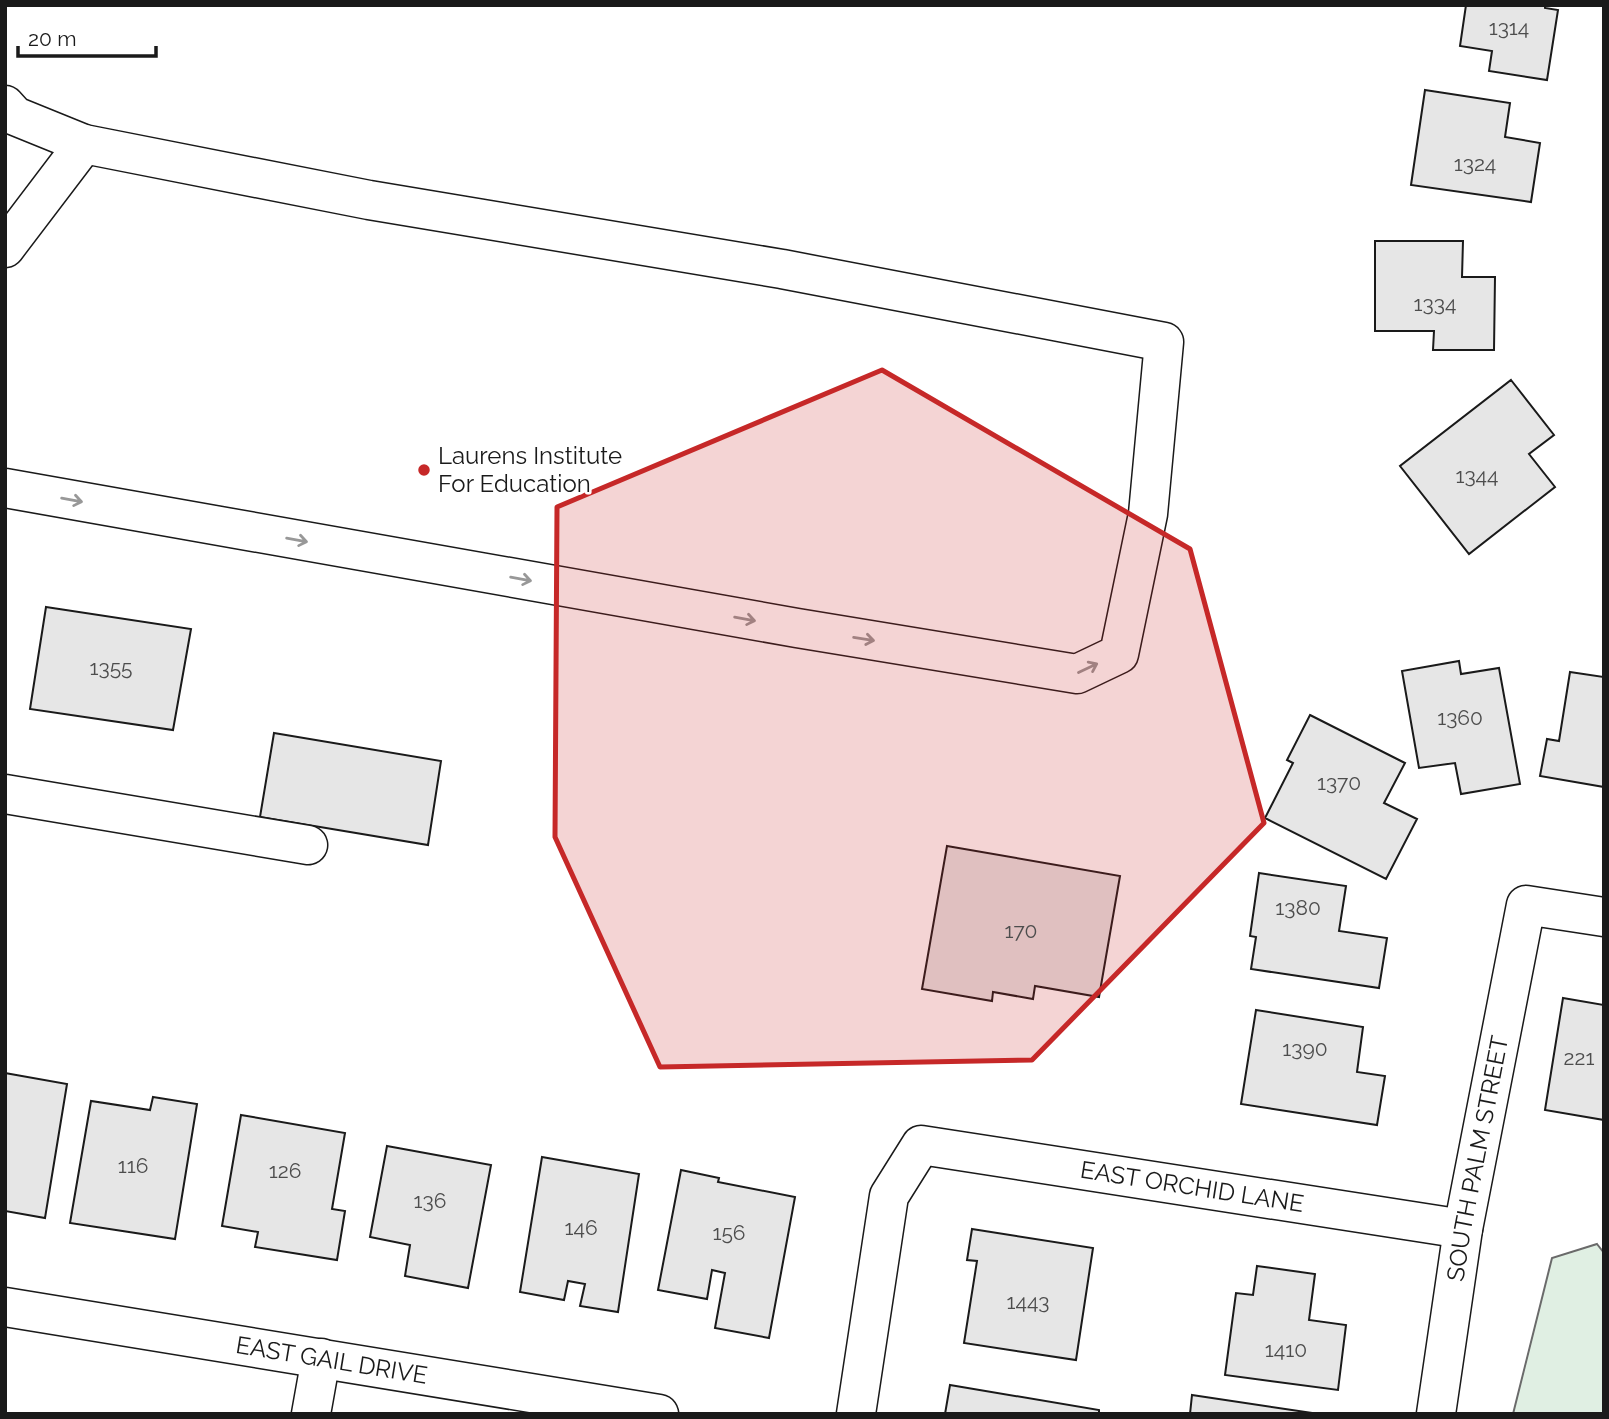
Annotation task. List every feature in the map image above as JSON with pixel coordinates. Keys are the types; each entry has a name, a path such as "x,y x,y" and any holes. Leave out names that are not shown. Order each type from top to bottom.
{"street":[{"path":"5,104 15,116 84,144 369,200 768,266 1164,342 1148,514 1119,654 1077,674 797,628 5,488"},
{"path":"5,248 84,144"},
{"path":"5,794 308,845"},
{"name":"SOUTH PALM STREET","path":"1436,1414 1463,1229 1526,905 1604,917"},
{"name":"EAST ORCHID LANE","path":"856,1414 889,1196 920,1145 1463,1229"},
{"name":"EAST GAIL DRIVE","path":"5,1307 659,1414"},
{"path":"311,1414 321,1358"}],"highlighted area":[{"path":"882,370 1190,549 1264,823 1032,1060 660,1067 555,837 557,507"}],"green space":[{"path":"1597,1244 1604,1253 1604,1414 1513,1414 1552,1258"}],"building":[{"path":"1466,5 1545,5 1545,8 1558,10 1547,80 1489,71 1492,51 1460,46"},
{"path":"1425,90 1510,103 1505,137 1540,143 1531,202 1411,185"},
{"path":"1375,241 1463,241 1462,277 1495,277 1494,350 1433,350 1434,331 1375,331"},
{"path":"1511,380 1554,435 1529,454 1555,487 1469,554 1400,466"},
{"path":"46,607 191,629 173,730 30,709"},
{"path":"1459,661 1461,674 1499,668 1520,784 1461,794 1455,763 1419,768 1402,671"},
{"path":"1570,672 1604,677 1604,787 1540,776 1547,739 1559,741"},
{"path":"1310,715 1405,763 1384,803 1417,819 1386,879 1265,818 1293,763 1287,760"},
{"path":"274,733 441,761 428,845 260,817"},
{"path":"947,846 1120,876 1099,997 1035,986 1033,999 993,992 992,1001 922,989"},
{"path":"1259,873 1346,886 1339,931 1387,938 1379,988 1251,969 1256,937 1250,936"},
{"path":"1563,998 1604,1005 1604,1120 1545,1110"},
{"path":"1256,1010 1363,1027 1357,1072 1385,1076 1377,1125 1241,1104"},
{"path":"5,1073 67,1084 45,1218 5,1211"},
{"path":"153,1097 197,1104 175,1239 70,1223 91,1101 150,1110"},
{"path":"241,1115 345,1133 332,1209 345,1211 337,1260 255,1247 258,1232 222,1226"},
{"path":"387,1146 491,1165 468,1288 405,1276 410,1245 370,1237"},
{"path":"542,1157 639,1174 618,1312 580,1306 585,1284 568,1281 564,1300 520,1292"},
{"path":"681,1170 719,1178 718,1182 795,1197 769,1338 715,1328 725,1273 712,1270 707,1299 658,1290"},
{"path":"972,1229 1093,1248 1076,1360 964,1343 977,1261 967,1260"},
{"path":"1257,1266 1315,1274 1309,1320 1346,1325 1338,1390 1225,1375 1236,1293 1253,1295"},
{"path":"950,1385 1099,1410 1099,1414 945,1414"},
{"path":"1192,1395 1319,1414 1190,1414"}],"place":[{"name":"Laurens Institute For Education","path":"424,470"}]}
